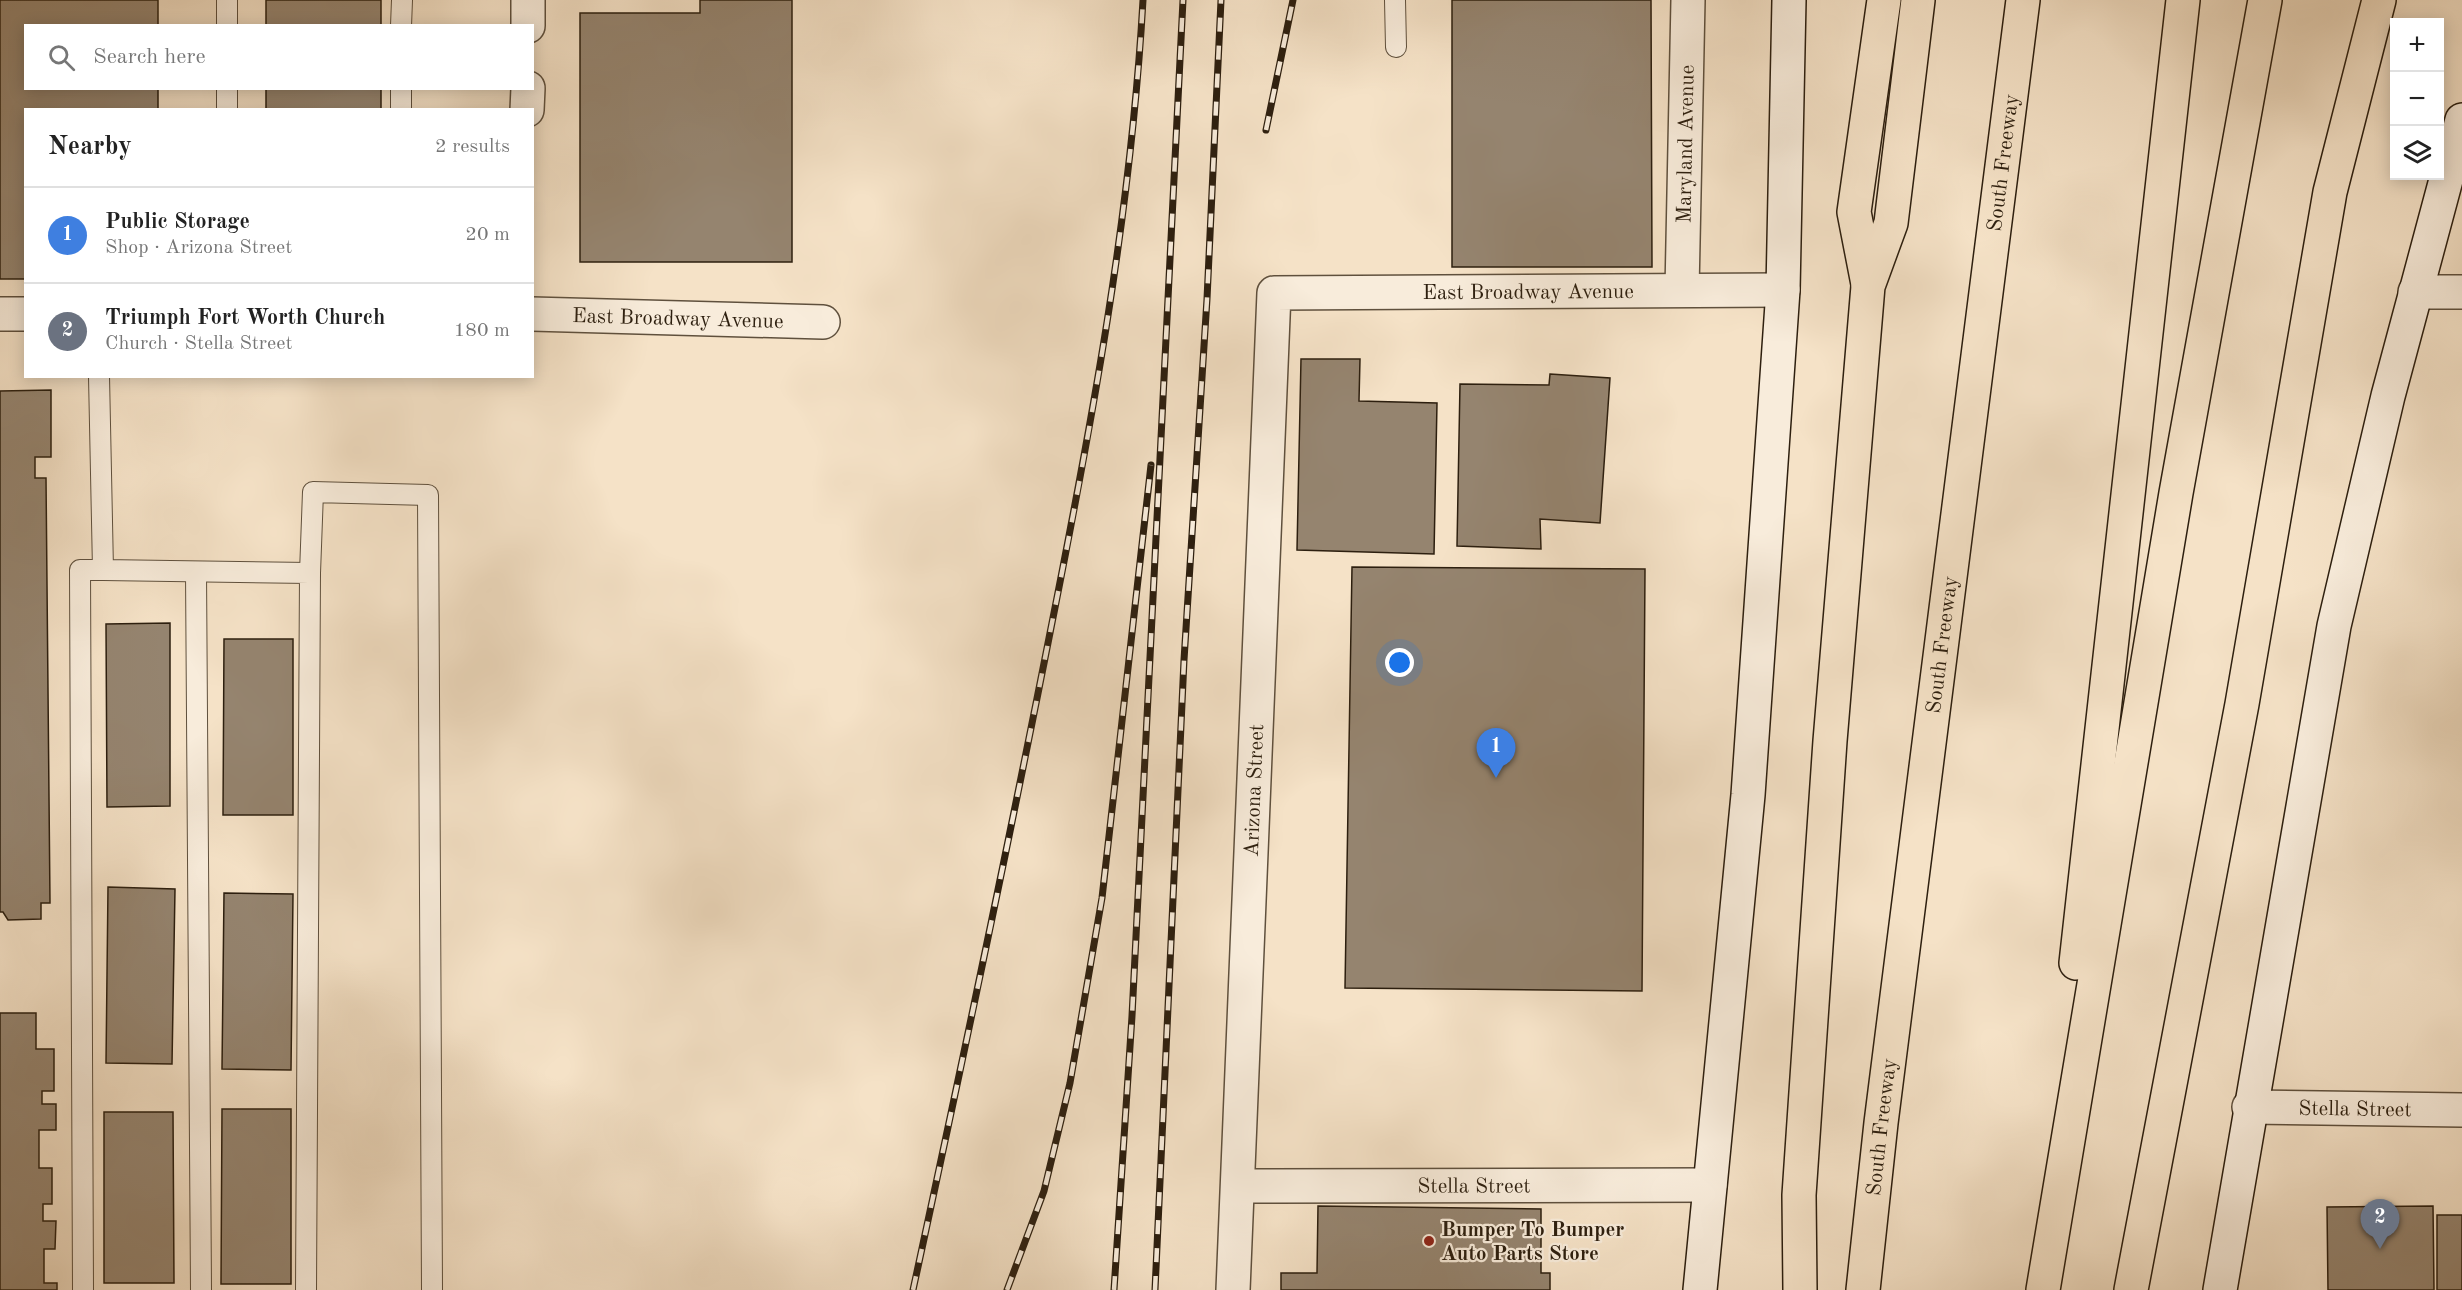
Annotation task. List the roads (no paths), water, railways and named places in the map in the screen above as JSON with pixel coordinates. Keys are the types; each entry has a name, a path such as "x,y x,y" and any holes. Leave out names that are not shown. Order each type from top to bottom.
{"highway":[{"name":"South Freeway","path":"1863,1290 1881,1123 2023,0"},
{"path":"2042,1290 2183,0"},
{"path":"2042,1290 2176,493 2265,0"},
{"path":"2131,1290 2240,715 2330,192 2379,0"},
{"path":"1868,286 1854,212 1884,7"},
{"path":"1800,1290 1799,1183 1830,741 1868,286 1891,223 1917,9"}],"street":[{"path":"528,0 528,24"},
{"name":"Maryland Avenue","path":"1682,290 1688,0"},
{"path":"1700,1290 1748,795 1783,290 1789,0"},
{"path":"527,108 528,90"},
{"path":"2220,1290 2249,1107 2334,626 2415,292 2462,120"},
{"name":"East Broadway Avenue","path":"1274,293 1783,290"},
{"path":"2415,292 2462,292"},
{"name":"Arizona Street","path":"1233,1290 1274,293"},
{"path":"0,314 24,314"},
{"name":"East Broadway Avenue","path":"534,314 822,322"},
{"name":"Stella Street","path":"2249,1107 2462,1110"},
{"name":"Stella Street","path":"1238,1186 1710,1185"}],"lane":[{"path":"227,0 227,24"},
{"path":"401,24 402,0"},
{"path":"1395,0 1396,46"},
{"path":"227,90 227,108"},
{"path":"401,90 401,108"},
{"path":"99,378 103,570"},
{"path":"306,1290 310,573 313,492 428,495 432,1290"},
{"path":"82,1290 80,570 310,573"},
{"path":"196,572 201,1290"}],"railway":[{"path":"913,1290 1016,801 1065,559 1094,400 1129,161 1143,0"},
{"path":"1114,1290 1132,1016 1183,0"},
{"path":"1155,1290 1184,660 1207,299 1221,0"},
{"path":"1266,130 1293,0"},
{"path":"1007,1290 1044,1191 1070,1083 1102,898 1151,465"}],"place":[{"name":"Public Storage","path":"1496,778"},
{"name":"Bumper To Bumper Auto Parts Store","path":"1429,1241"},
{"name":"Triumph Fort Worth Church","path":"2380,1249"}]}
